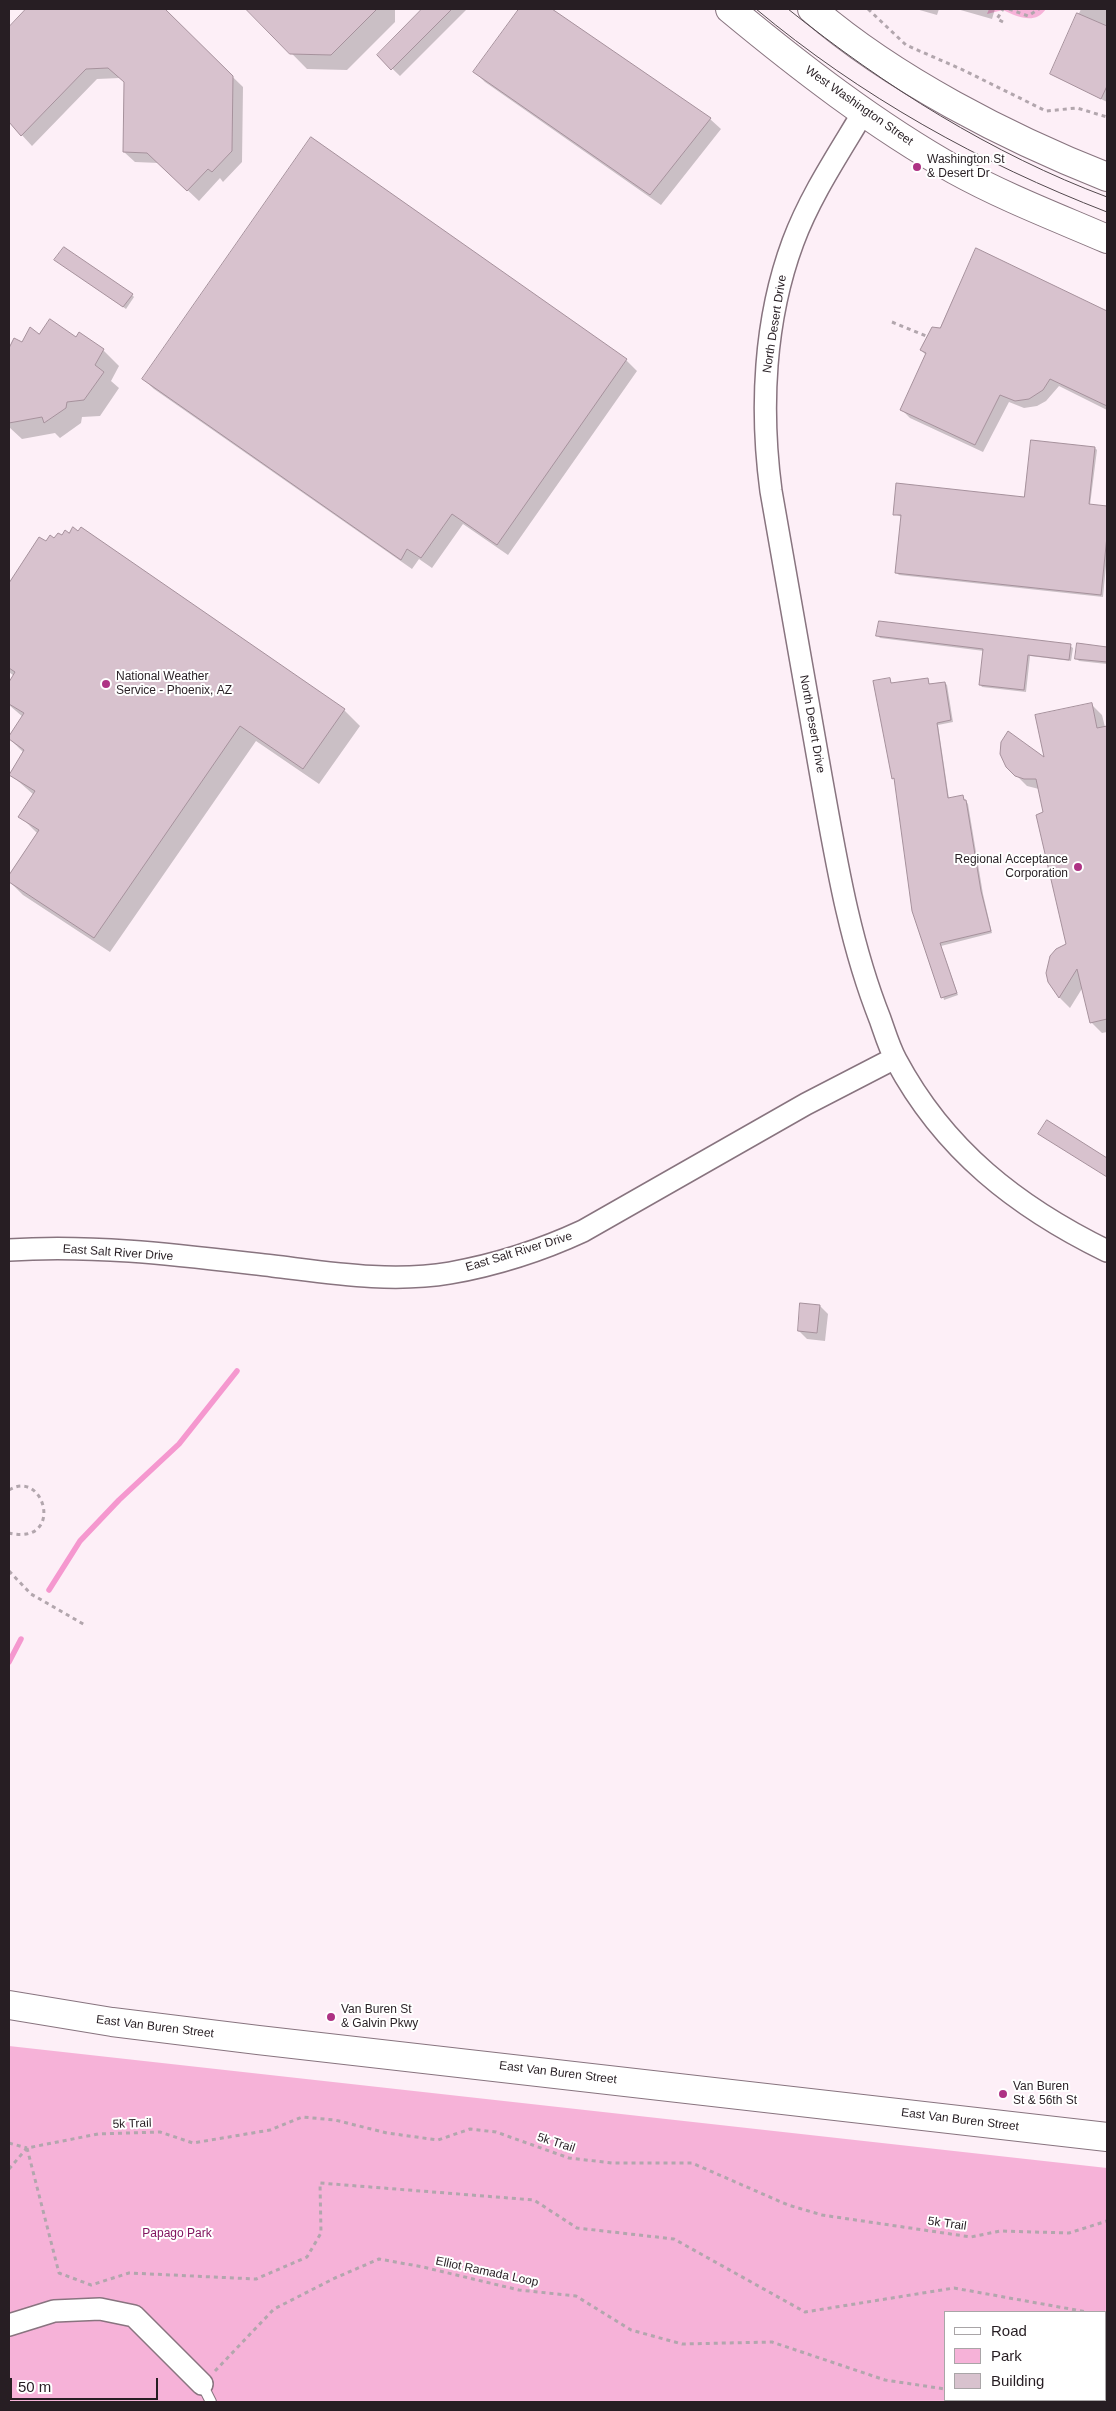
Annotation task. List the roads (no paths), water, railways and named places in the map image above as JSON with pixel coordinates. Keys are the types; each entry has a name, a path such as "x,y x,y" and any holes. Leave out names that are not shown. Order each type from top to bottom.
{"main road":[{"name":"West Washington Street","path":"730,9 778,48 864,111 929,154 985,186 1107,239"},
{"path":"812,9 892,67 974,116 1048,152 1107,177"},
{"name":"East Van Buren Street","path":"9,2005 112,2022 258,2040 1107,2137"}],"street":[{"name":"North Desert Drive","path":"864,111 816,193 793,241 779,286 774,314 767,371 765,428 772,500 844,906 865,982 895,1058 912,1088 941,1127 984,1172 1033,1210 1107,1251"},
{"name":"East Salt River Drive","path":"9,1250 52,1248 119,1251 374,1277 449,1273 494,1263 561,1242 806,1104 895,1058"},
{"path":"9,2325 54,2311 100,2309 134,2316 207,2393"}],"waterway":[{"path":"49,1590 80,1541 119,1500 179,1444 237,1371"},
{"path":"9,1662 21,1639"}],"tram line":[{"path":"756,9 837,71 923,125 1013,172 1107,212"},
{"path":"788,9 862,65 940,116 1022,160 1064,180 1107,197"}],"place":[{"name":"Washington St & Desert Dr","path":"917,167"},
{"name":"National Weather Service - Phoenix, AZ","path":"106,684"},
{"name":"Regional Acceptance Corporation","path":"1078,867"},
{"name":"Van Buren St & Galvin Pkwy","path":"331,2017"},
{"name":"Van Buren St & 56th St","path":"1003,2094"}],"park label":[{"name":"Papago Park","path":"177,2234"}]}
